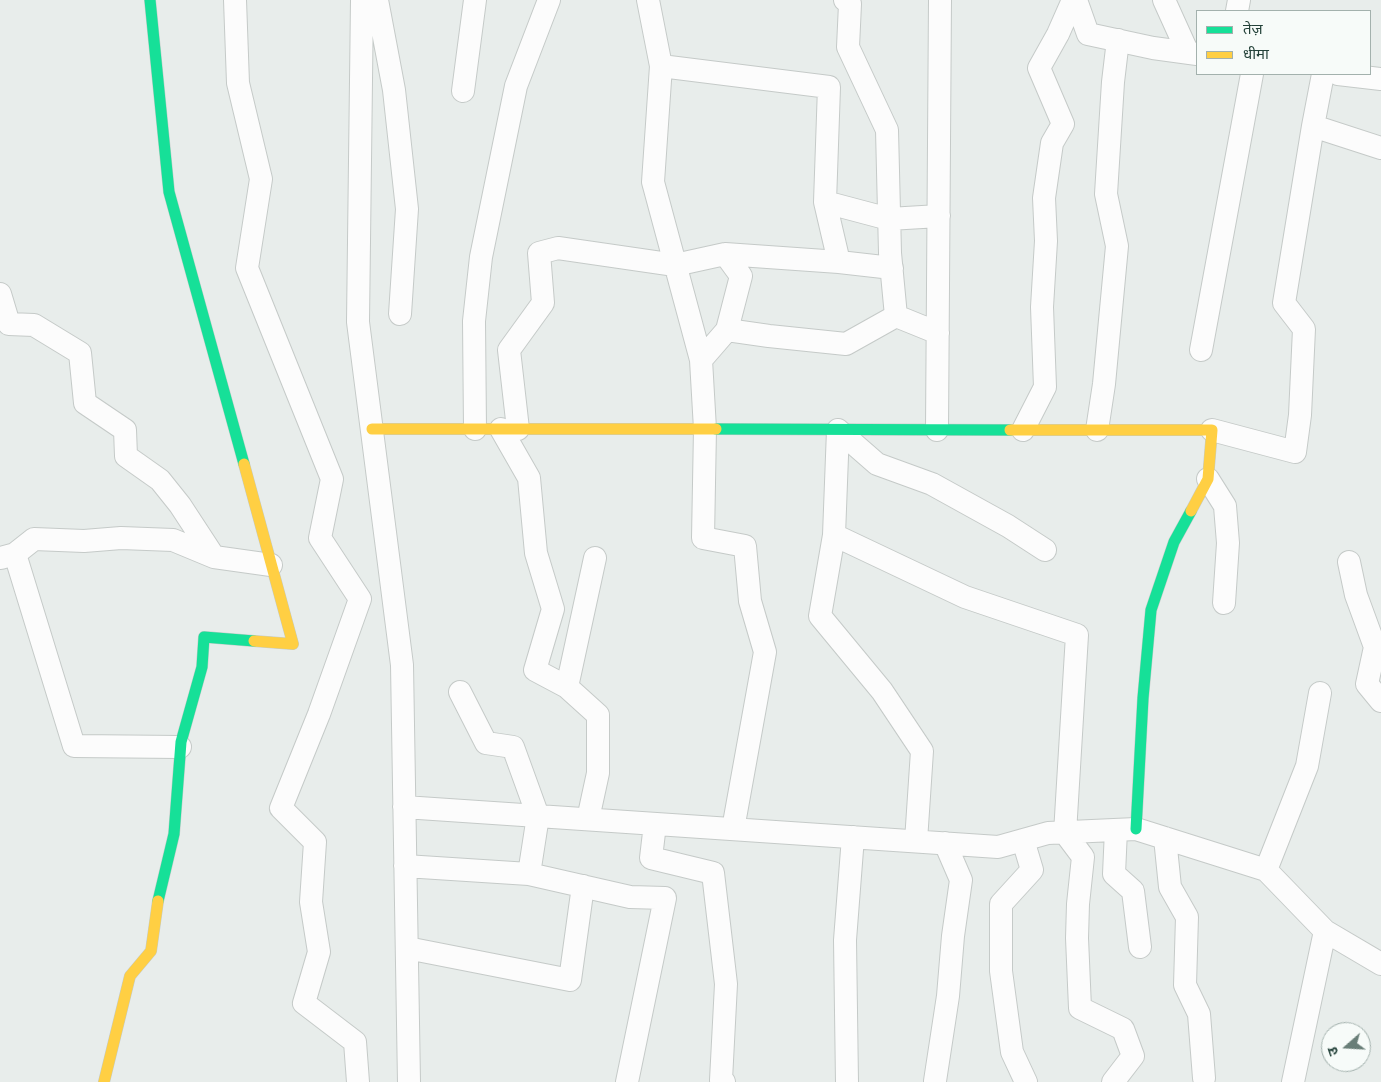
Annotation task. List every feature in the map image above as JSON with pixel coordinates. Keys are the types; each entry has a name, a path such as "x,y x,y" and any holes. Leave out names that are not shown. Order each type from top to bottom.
{"street":[{"path":"104,1082 130,976 151,952 158,900 174,834 180,747 202,668 204,637 293,644 169,192 150,0"},
{"path":"235,0 238,83 261,179 247,268 332,479 320,538 360,599 319,714 281,808 315,842 311,902 319,952 304,1003 355,1042 358,1082"},
{"path":"362,0 358,322 402,665 409,1082"},
{"path":"377,0 394,90 407,209 400,314"},
{"path":"463,91 475,0"},
{"path":"474,429 474,321 482,257 516,86 549,0"},
{"path":"648,0 661,66 653,182 701,360 705,429 703,538 745,546 750,601 765,652 733,829"},
{"path":"846,0 850,4 848,47 887,130 889,220 896,316"},
{"path":"938,430 940,0"},
{"path":"1075,0 1088,34 1153,48 1193,53"},
{"path":"1023,430 1045,387 1042,308 1046,241 1044,198 1052,143 1063,124 1039,68 1075,0"},
{"path":"1164,0 1193,53"},
{"path":"1097,430 1107,355 1117,246 1106,194 1113,82 1118,40"},
{"path":"661,66 829,87 825,202 839,262"},
{"path":"1201,350 1252,75"},
{"path":"372,429 1212,430 1295,452 1300,415 1304,329 1284,303 1323,75"},
{"path":"1347,75 1381,79"},
{"path":"1314,126 1381,148"},
{"path":"825,202 889,220 939,216"},
{"path":"588,819 598,773 598,716 567,688 535,670 553,609 536,553 529,478 510,429 509,350 543,303 539,253 558,248 676,265 725,254 839,262 892,268"},
{"path":"701,360 727,330 740,276 725,254"},
{"path":"0,294 9,324 34,325 80,353 85,403 125,430 126,456 160,480 180,505 214,557"},
{"path":"896,316 938,333"},
{"path":"727,330 846,344 896,316"},
{"path":"838,430 834,535 820,616 882,691 922,751 916,841"},
{"path":"838,430 877,464 932,484 1008,526 1044,550"},
{"path":"1140,947 1133,891 1114,874 1126,829 1143,698 1151,610 1174,542 1208,479 1212,430"},
{"path":"1208,479 1225,506 1228,544 1224,603"},
{"path":"834,535 965,597 1076,635 1065,833 1083,857 1078,904 1077,938 1080,1008 1123,1029 1133,1056 1114,1082"},
{"path":"180,747 74,746 7,556 34,539 84,541 120,538 173,540 214,557 271,565"},
{"path":"567,688 595,558"},
{"path":"1349,562 1356,595 1375,647 1367,684 1381,701"},
{"path":"460,692 486,743 513,747 538,816 529,874"},
{"path":"1266,870 1307,766 1320,693"},
{"path":"404,807 998,846 1048,833 1126,829 1164,838 1266,870 1325,931 1381,964"},
{"path":"655,824 651,858 713,872 726,984 721,1080 724,1082"},
{"path":"847,1082 845,940 853,837"},
{"path":"1164,838 1170,887 1187,918 1185,984 1199,1014 1204,1078"},
{"path":"1023,840 1032,870 1001,904 1001,971 1012,1052 1026,1082"},
{"path":"935,1081 948,996 952,936 961,880 945,843"},
{"path":"405,866 529,874 630,897 665,898 627,1082"},
{"path":"407,948 570,980 583,886"},
{"path":"1293,1082 1325,931"}],"traffic: fast":[{"path":"150,0 169,192 244,464"},
{"path":"716,429 1010,430"},
{"path":"1136,829 1143,698 1151,610 1174,542 1191,511"},
{"path":"158,901 174,834 181,742 202,667 204,637 254,641"}],"traffic: slow":[{"path":"372,429 716,429"},
{"path":"1010,430 1212,430 1208,479 1191,511"},
{"path":"244,464 293,644 254,641"},
{"path":"104,1082 130,976 151,951 158,901"}]}
